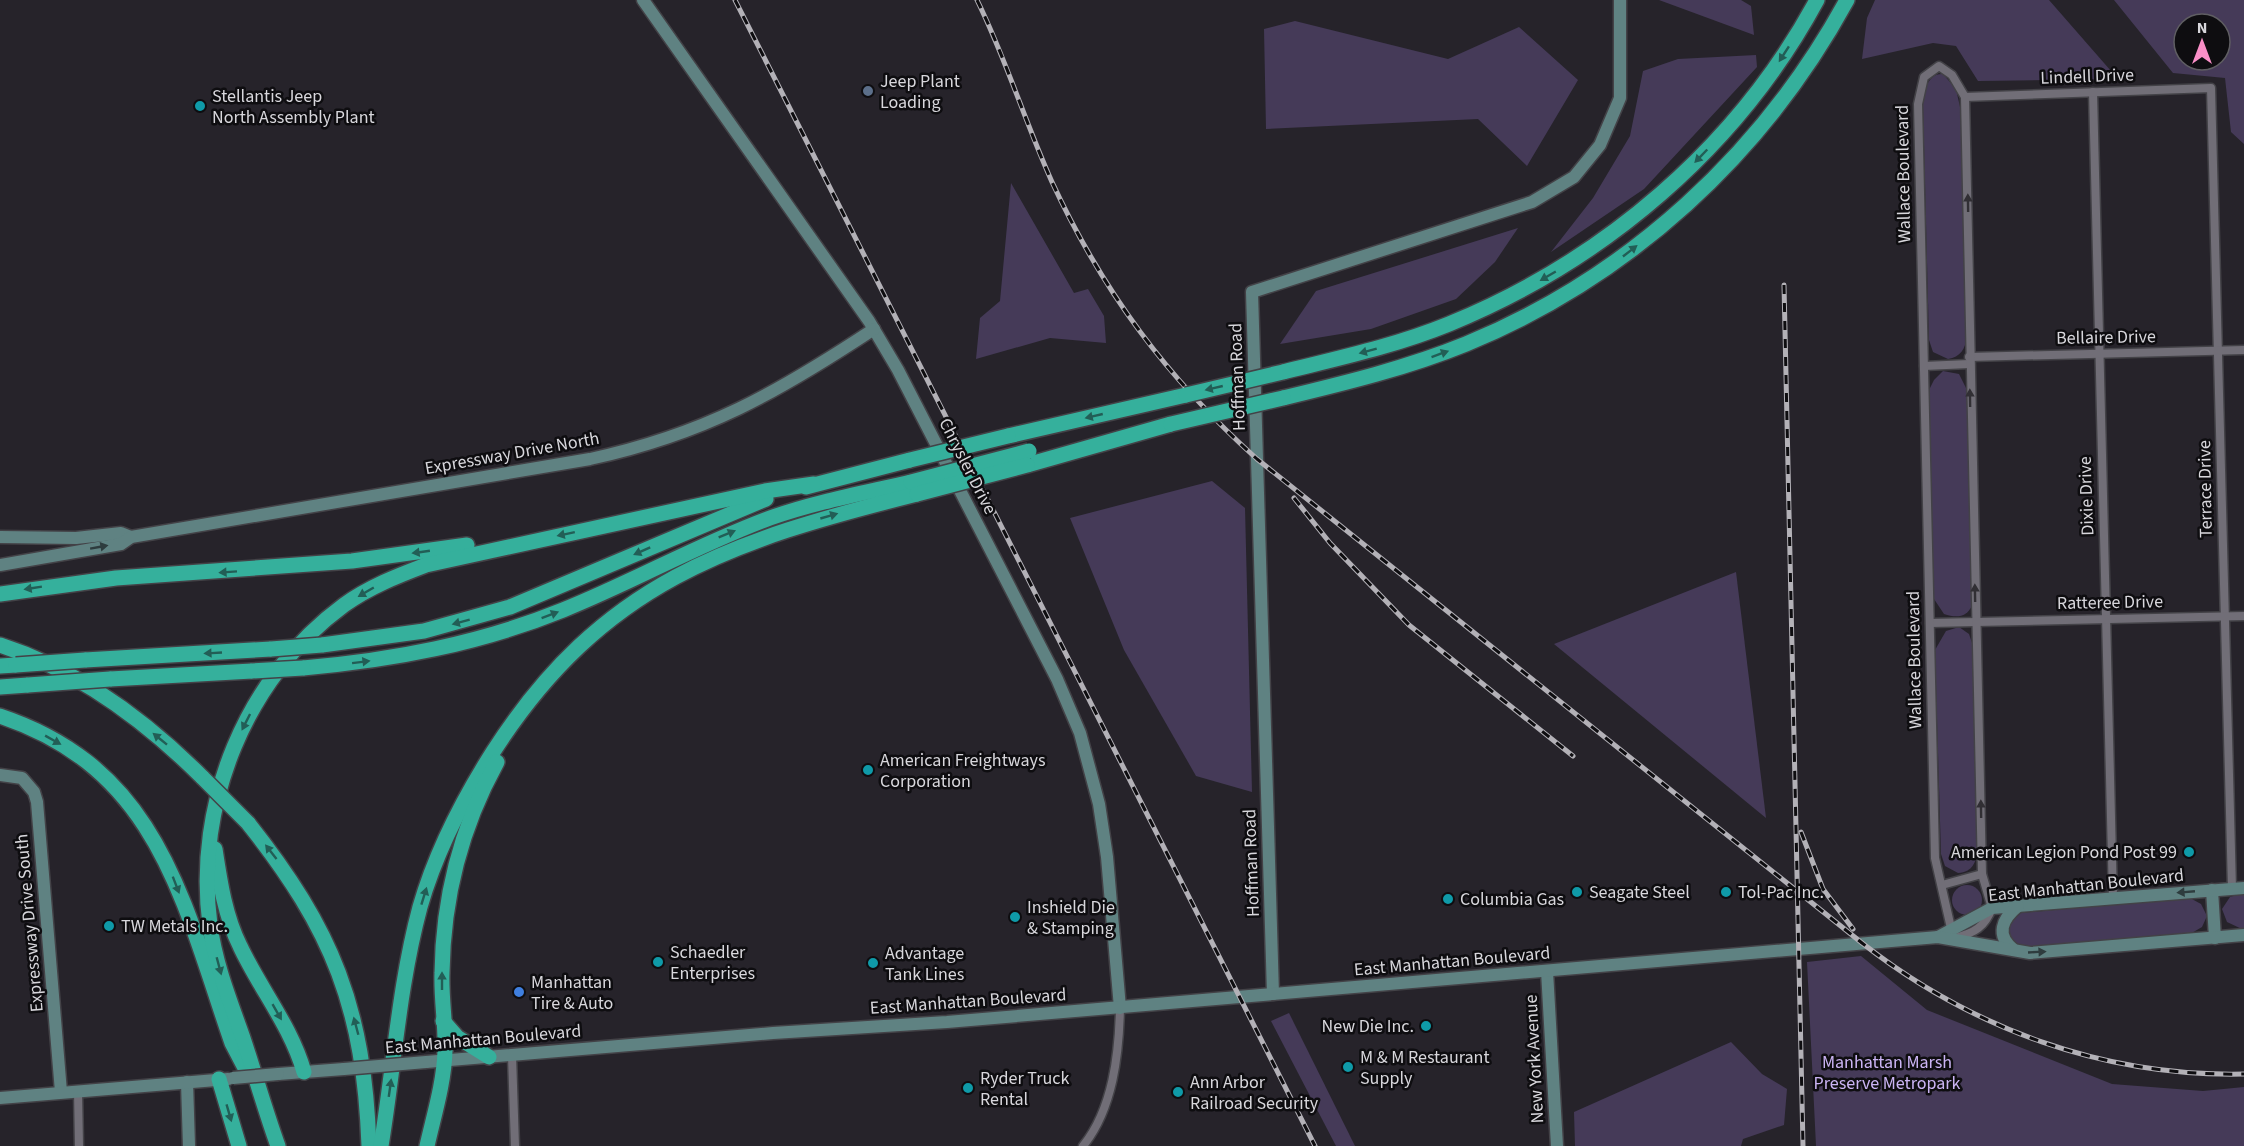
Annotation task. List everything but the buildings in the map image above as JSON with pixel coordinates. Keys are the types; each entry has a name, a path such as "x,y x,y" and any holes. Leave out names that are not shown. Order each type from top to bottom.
{"highway":[{"path":"381,1146 415,930 430,875 456,813 506,732 545,681 593,633 654,588 700,564 758,539 914,488 1028,458 1283,398 1421,361 1496,331 1546,306 1633,249 1695,198 1741,150 1782,102 1816,52 1847,0"},
{"path":"0,666 322,645 424,631 501,610 562,587 723,515 814,484 1282,372 1417,336 1478,312 1536,282 1591,248 1644,209 1693,165 1740,113 1777,65 1816,2"},
{"path":"278,1146 261,1100 219,966 210,926 207,882 212,825 220,784 246,720 277,672 318,627 354,599 395,577 443,560 765,491 814,484"},
{"path":"0,687 303,668 396,658 482,638 563,610 691,550 791,511 914,488"},
{"path":"0,594 116,578 352,561 497,541 521,544"},
{"path":"427,1146 444,1060 442,973 447,906 457,857 477,802 512,738 551,686 593,642 635,608 654,588"},
{"path":"0,645 39,658 79,679 165,743 248,823 287,874 318,922 333,958 359,1038 368,1101 369,1146"},
{"path":"0,716 40,733 75,752 124,796 150,830 176,885 232,1043 261,1100"},
{"path":"212,825 222,892 230,923 244,955 292,1039 304,1072"},
{"path":"444,1021 457,1037 489,1057"},
{"path":"226,1079 239,1146"}],"street":[{"name":"Chrysler Drive","path":"643,0 874,329 903,378 1041,647 1080,733 1096,795 1107,857 1120,1008"},
{"name":"Hoffman Road","path":"1272,994 1252,292 1532,202 1574,177 1600,145 1620,98 1620,0"},
{"name":"Wallace Boulevard","path":"1946,934 1942,885 1935,858 1918,94 1924,77 1939,66 1952,75 1965,97"},
{"name":"Lindell Drive","path":"1965,97 2211,88"},
{"name":"Terrace Drive","path":"2211,88 2224,616 2238,888"},
{"name":"Dixie Drive","path":"2093,92 2113,898"},
{"path":"1965,97 1982,873 1992,908"},
{"name":"Expressway Drive North","path":"0,566 121,544 131,537 590,459 634,449 693,430 749,406 791,383 874,329"},
{"name":"Bellaire Drive","path":"1924,366 2098,353 2244,350"},
{"name":"Expressway Drive North","path":"0,537 76,538 121,533 131,537"},
{"name":"Ratteree Drive","path":"1930,623 2244,616"},
{"name":"Expressway Drive South","path":"0,775 22,778 34,792 37,802 61,1092"},
{"path":"1942,885 1982,873"},
{"name":"East Manhattan Boulevard","path":"1946,934 1992,908 2238,888"},
{"path":"2212,890 2215,938"},
{"path":"2014,950 2003,939 2002,930 2008,914 2018,906"},
{"name":"East Manhattan Boulevard","path":"0,1098 444,1060 1120,1008 1946,934 2030,953 2244,935"},
{"name":"New York Avenue","path":"1547,971 1557,1146"},
{"path":"1083,1146 1096,1126 1107,1096 1119,1031 1120,1008"},
{"path":"512,1056 515,1146"},
{"path":"187,1082 189,1146"},
{"path":"78,1091 79,1146"}],"green space":[{"path":"1659,0 1741,0 1751,6 1754,35"},
{"path":"1875,0 2049,0 2118,79 1978,81 1956,46 1933,43 1862,59 1867,18"},
{"path":"2114,0 2244,0 2244,144 2231,132 2225,78 2172,72 2232,72 2232,12 2172,12 2172,72"},
{"path":"1295,21 1448,59 1519,27 1578,80 1527,166 1478,119 1266,129 1264,29"},
{"path":"1756,55 1757,67 1644,189 1551,252 1593,198 1630,136 1643,71 1678,59"},
{"path":"1943,74 1956,89 1962,116 1966,337 1962,352 1948,359 1933,352 1929,340 1923,105 1927,84 1933,77"},
{"path":"1011,183 1074,293 1088,289 1104,316 1106,343 1050,338 976,359 980,318 1000,301"},
{"path":"1518,228 1495,262 1456,299 1371,329 1280,344 1316,291"},
{"path":"1943,371 1959,374 1968,392 1972,605 1964,615 1957,616 1944,614 1934,599 1929,390 1934,380"},
{"path":"1212,481 1245,508 1252,792 1196,776 1124,650 1070,518"},
{"path":"1736,572 1766,818 1554,644"},
{"path":"1959,627 1969,634 1972,643 1978,849 1973,866 1967,871 1958,873 1945,866 1941,854 1935,650 1946,631"},
{"path":"1967,885 1978,889 1982,900 1978,911 1967,915 1956,911 1952,900 1956,889"},
{"path":"2244,893 2244,930 2227,922 2222,909 2230,897"},
{"path":"2190,898 2201,904 2207,916 2202,927 2190,934 2028,947 2012,943 2006,925 2021,913"},
{"name":"Manhattan Marsh Preserve Metropark","path":"1861,956 1927,1010 2112,1084 2203,1091 2244,1087 2244,1146 1816,1146 1807,962"},
{"path":"1289,1013 1355,1146 1336,1146 1271,1021"},
{"path":"1731,1042 1762,1074 1787,1089 1784,1125 1743,1139 1741,1146 1575,1146 1574,1112"}],"railway":[{"path":"735,0 1315,1146"},
{"path":"977,0 1052,182 1093,260 1116,297 1166,365 1224,428 1257,459 1862,943 1904,973 1948,1000 1994,1023 2042,1042 2091,1057 2141,1067 2192,1073 2244,1074"},
{"path":"1784,285 1803,1146"},
{"path":"1294,498 1330,543 1409,625 1573,756"},
{"path":"1801,832 1823,889 1853,929"}],"place":[{"name":"Jeep Plant Loading","path":"868,91"},
{"name":"Stellantis Jeep North Assembly Plant","path":"200,106"},
{"name":"American Freightways Corporation","path":"868,770"},
{"name":"American Legion Pond Post 99","path":"2189,852"},
{"name":"Seagate Steel","path":"1577,892"},
{"name":"Tol-Pac Inc.","path":"1726,892"},
{"name":"Columbia Gas","path":"1448,899"},
{"name":"Inshield Die & Stamping","path":"1015,917"},
{"name":"TW Metals Inc.","path":"109,926"},
{"name":"Schaedler Enterprises","path":"658,962"},
{"name":"Advantage Tank Lines","path":"873,963"},
{"name":"Manhattan Tire & Auto","path":"519,992"},
{"name":"New Die Inc.","path":"1426,1026"},
{"name":"M & M Restaurant Supply","path":"1348,1067"},
{"name":"Ryder Truck Rental","path":"968,1088"},
{"name":"Ann Arbor Railroad Security","path":"1178,1092"}]}
